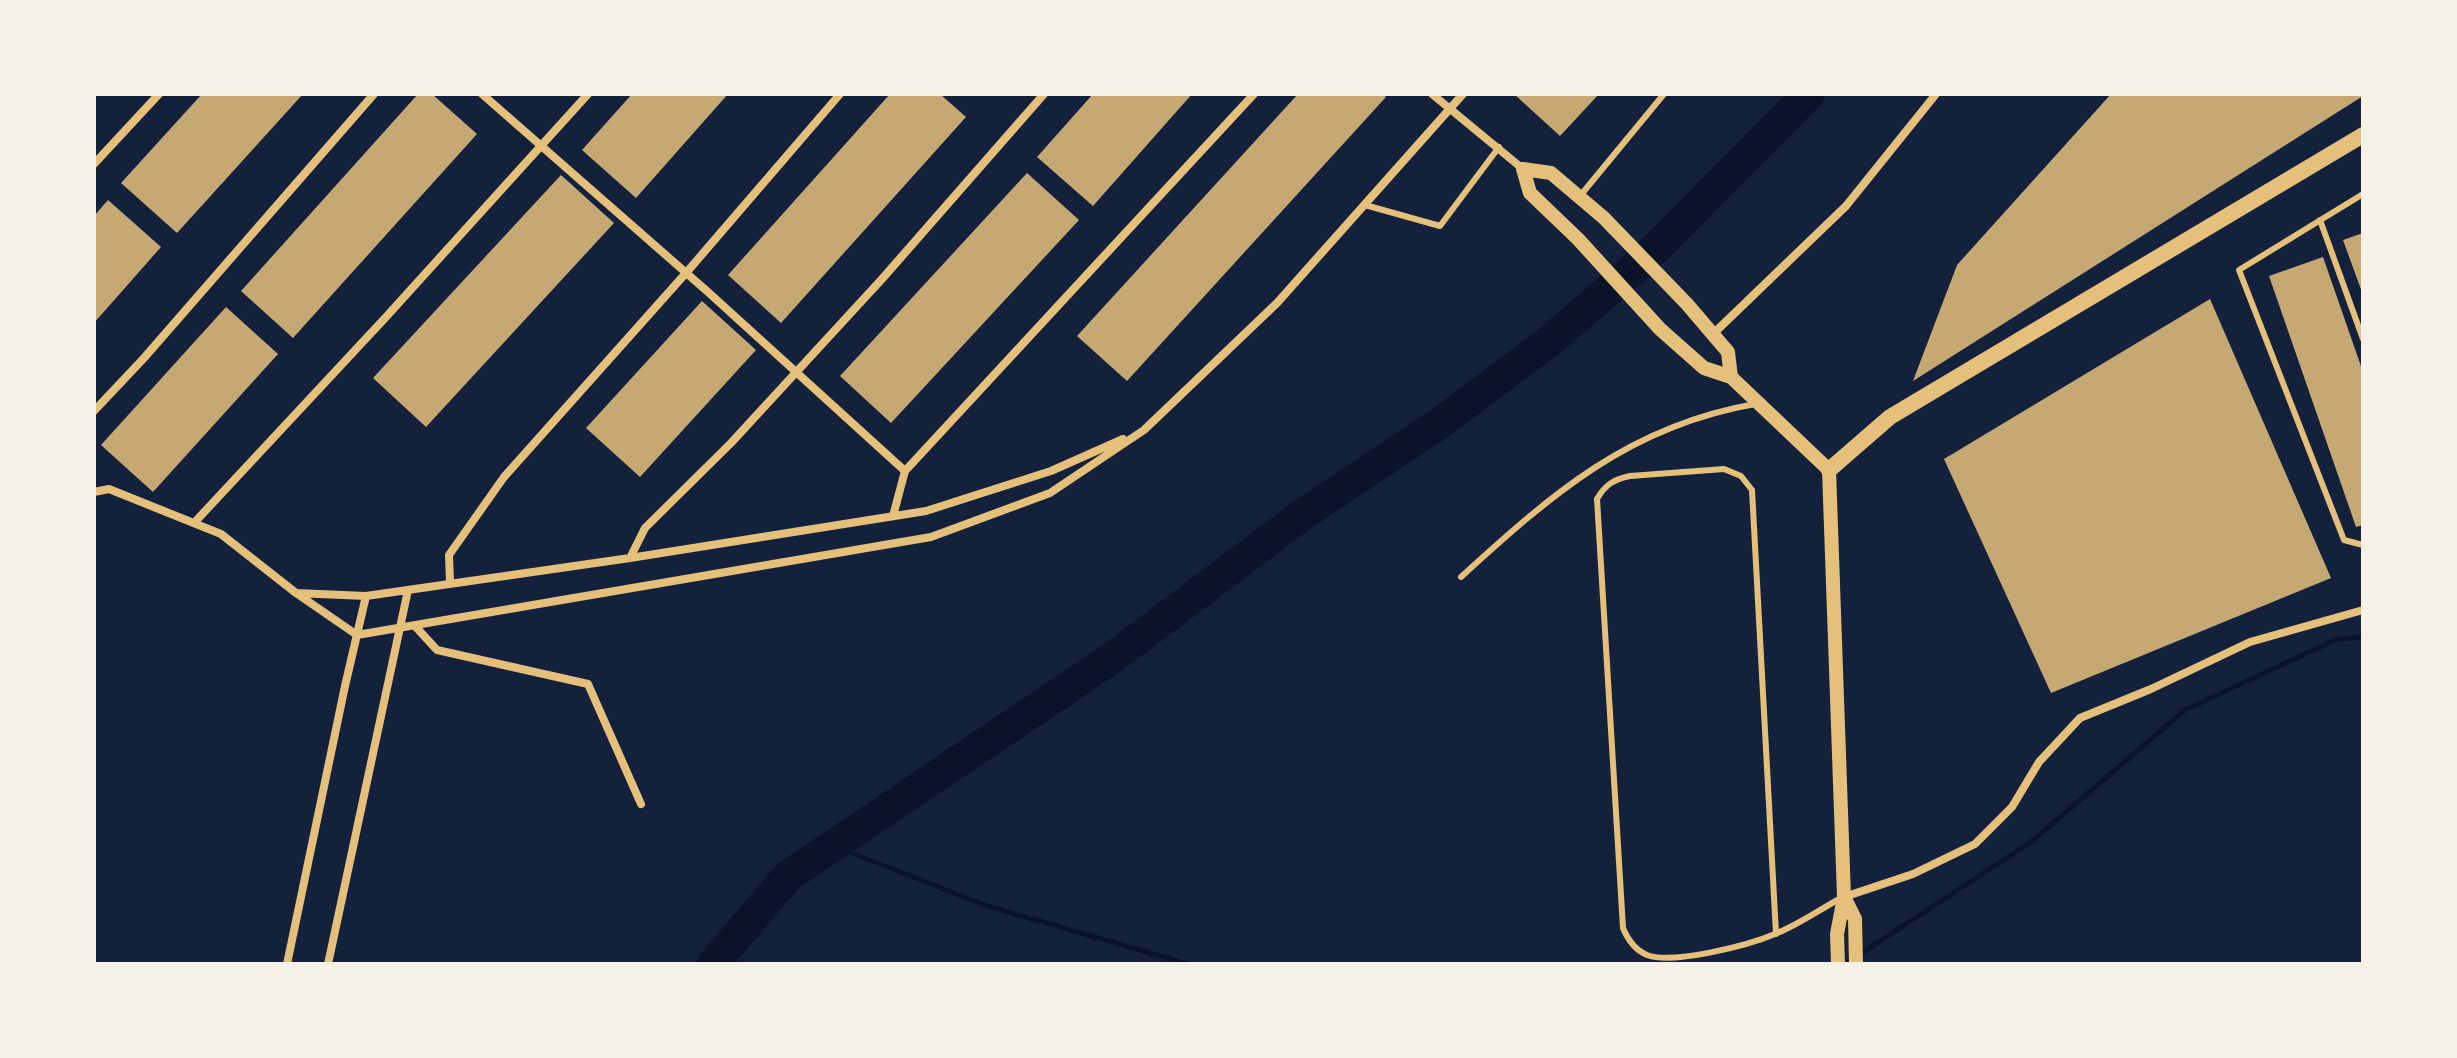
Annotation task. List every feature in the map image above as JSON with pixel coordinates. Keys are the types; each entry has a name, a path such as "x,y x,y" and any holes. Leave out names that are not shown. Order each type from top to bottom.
{"main road":[{"path":"1829,470 1890,417 2363,135"}],"street":[{"path":"94,164 159,94"},
{"path":"94,411 374,94"},
{"path":"482,94 905,471"},
{"path":"194,523 588,94"},
{"path":"450,582 449,555 504,477 840,94"},
{"path":"630,558 645,528 731,443 1044,94"},
{"path":"893,516 905,471 1254,94"},
{"path":"1432,94 1523,169 1530,193 1578,239 1660,329 1704,368 1731,377 1829,470 1844,897 1837,934 1838,964"},
{"path":"94,492 109,489 221,534 296,593 357,635 931,537 1050,493 1144,430 1277,303 1463,94"},
{"path":"1713,334 1846,206 1936,94"},
{"path":"1523,169 1551,173 1604,218 1687,304 1728,352 1731,377"},
{"path":"296,593 366,596 926,511 1051,471 1144,430"},
{"path":"328,964 397,629 408,590"},
{"path":"287,964 366,596"},
{"path":"1844,897 1913,874 1975,844 2012,807 2039,762 2080,718 2151,689 2250,642 2363,610"},
{"path":"415,626 437,650 588,684 641,804"},
{"path":"1844,897 1855,919 1856,964"}],"lane":[{"path":"1579,197 1664,94"},
{"path":"1365,205 1440,226 1499,147"},
{"path":"2363,194 2239,270 2344,540 2363,545"},
{"path":"2320,220 2363,339"},
{"path":"1461,577 1533,512 1581,474 1624,448 1694,420 1759,403"},
{"path":"1776,934 1752,490 1741,476 1724,469 1622,477 1608,484 1597,499 1623,928 1637,949 1661,958 1731,948 1776,934 1844,897"}],"building":[{"path":"202,94 303,94 177,233 121,183"},
{"path":"418,94 432,94 477,134 293,338 241,291"},
{"path":"632,94 728,94 636,198 582,150"},
{"path":"890,94 940,94 966,117 781,323 728,275"},
{"path":"1093,94 1192,94 1093,206 1037,157"},
{"path":"1298,94 1383,94 1386,97 1127,381 1077,336"},
{"path":"1514,94 1599,94 1560,136"},
{"path":"2111,94 2363,96 1913,381 1957,265"},
{"path":"1027,173 1079,220 891,423 840,376"},
{"path":"561,175 614,223 426,427 373,378"},
{"path":"108,200 161,247 94,323 94,216"},
{"path":"2363,233 2363,295 2343,240"},
{"path":"2323,257 2363,372 2363,525 2356,527 2269,276"},
{"path":"2210,299 2331,578 2051,693 1944,459"},
{"path":"702,301 756,350 640,477 586,428"},
{"path":"226,307 278,354 153,492 101,445"}],"waterway":[{"path":"713,964 788,876 1112,658 1305,513 1440,423 1546,344 1643,261 1809,94"},
{"path":"1845,964 2031,842 2185,710 2335,640 2363,637"},
{"path":"832,845 984,905 1188,964"}]}
